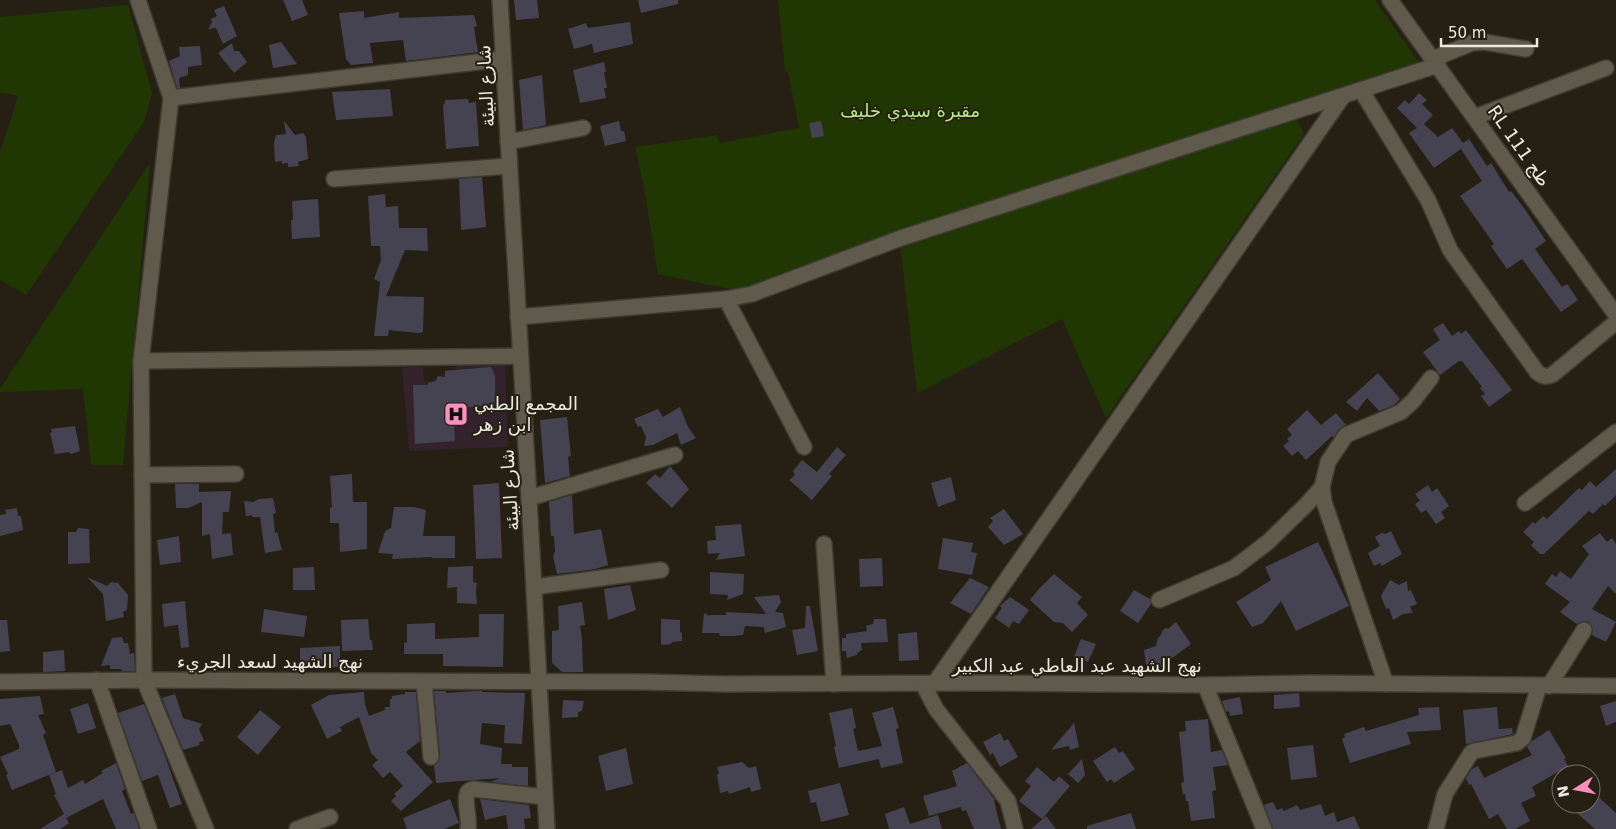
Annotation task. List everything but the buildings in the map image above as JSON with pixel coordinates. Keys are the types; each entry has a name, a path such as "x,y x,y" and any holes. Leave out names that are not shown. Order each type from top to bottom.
{"street":[{"path":"138,0 171,98 142,361 144,680 206,829"},
{"name":"شارع البيئة","path":"500,0 547,829"},
{"name":"RL طج 111","path":"1397,2 1435,62 1616,315"},
{"path":"518,317 726,299 752,294 901,238 1362,90 1435,62 1472,43 1484,42 1526,49"},
{"path":"171,98 503,59"},
{"path":"1475,117 1606,68"},
{"path":"1362,90 1428,200 1450,250 1542,376 1552,375 1616,322"},
{"path":"1016,829 1008,801 936,709 929,684 1343,96"},
{"path":"508,142 583,128"},
{"path":"334,179 509,166"},
{"path":"726,299 804,447"},
{"path":"142,361 520,356"},
{"path":"1386,684 1324,502 1322,487 1328,462 1346,434 1401,412 1413,401 1431,378"},
{"path":"1526,503 1616,432"},
{"path":"529,498 675,455"},
{"path":"142,475 236,474"},
{"path":"1159,600 1234,568 1268,542 1322,487"},
{"path":"824,544 834,684"},
{"path":"534,587 661,570"},
{"path":"1436,829 1445,794 1462,765 1474,751 1517,744 1523,738 1544,686 1584,630"},
{"path":"97,680 148,829"},
{"name":"نهج الشهيد لسعد الجريء","path":"0,682 144,680 539,683"},
{"path":"424,682 431,756"},
{"name":"نهج الشهيد عبد العاطي عبد الكبير","path":"539,683 1205,685 1312,683 1616,686"},
{"path":"1205,685 1264,829"},
{"path":"468,829 467,793 469,790 545,797"},
{"path":"297,829 330,817"}],"shaded area":[{"name":"المجمع الطبي ابن زهر","path":"505,363 508,447 409,451 402,367 423,367 424,381 432,382 438,376 445,377 445,370 455,370 458,365"}],"green space":[{"name":"مقبرة سيدي خليف","path":"778,0 1375,0 1422,67 949,215 744,292 658,274 644,187 635,147 717,135 719,143 799,128 788,72 785,71"},
{"path":"128,5 152,93 144,122 26,295 0,280 0,153 18,96 0,92 0,17"},
{"path":"1296,116 1304,134 1106,418 1062,319 917,393 900,243"},
{"path":"150,163 123,465 91,465 83,389 0,392 0,389"}],"place":[{"name":"المجمع الطبي ابن زهر","path":"456,414"}]}
